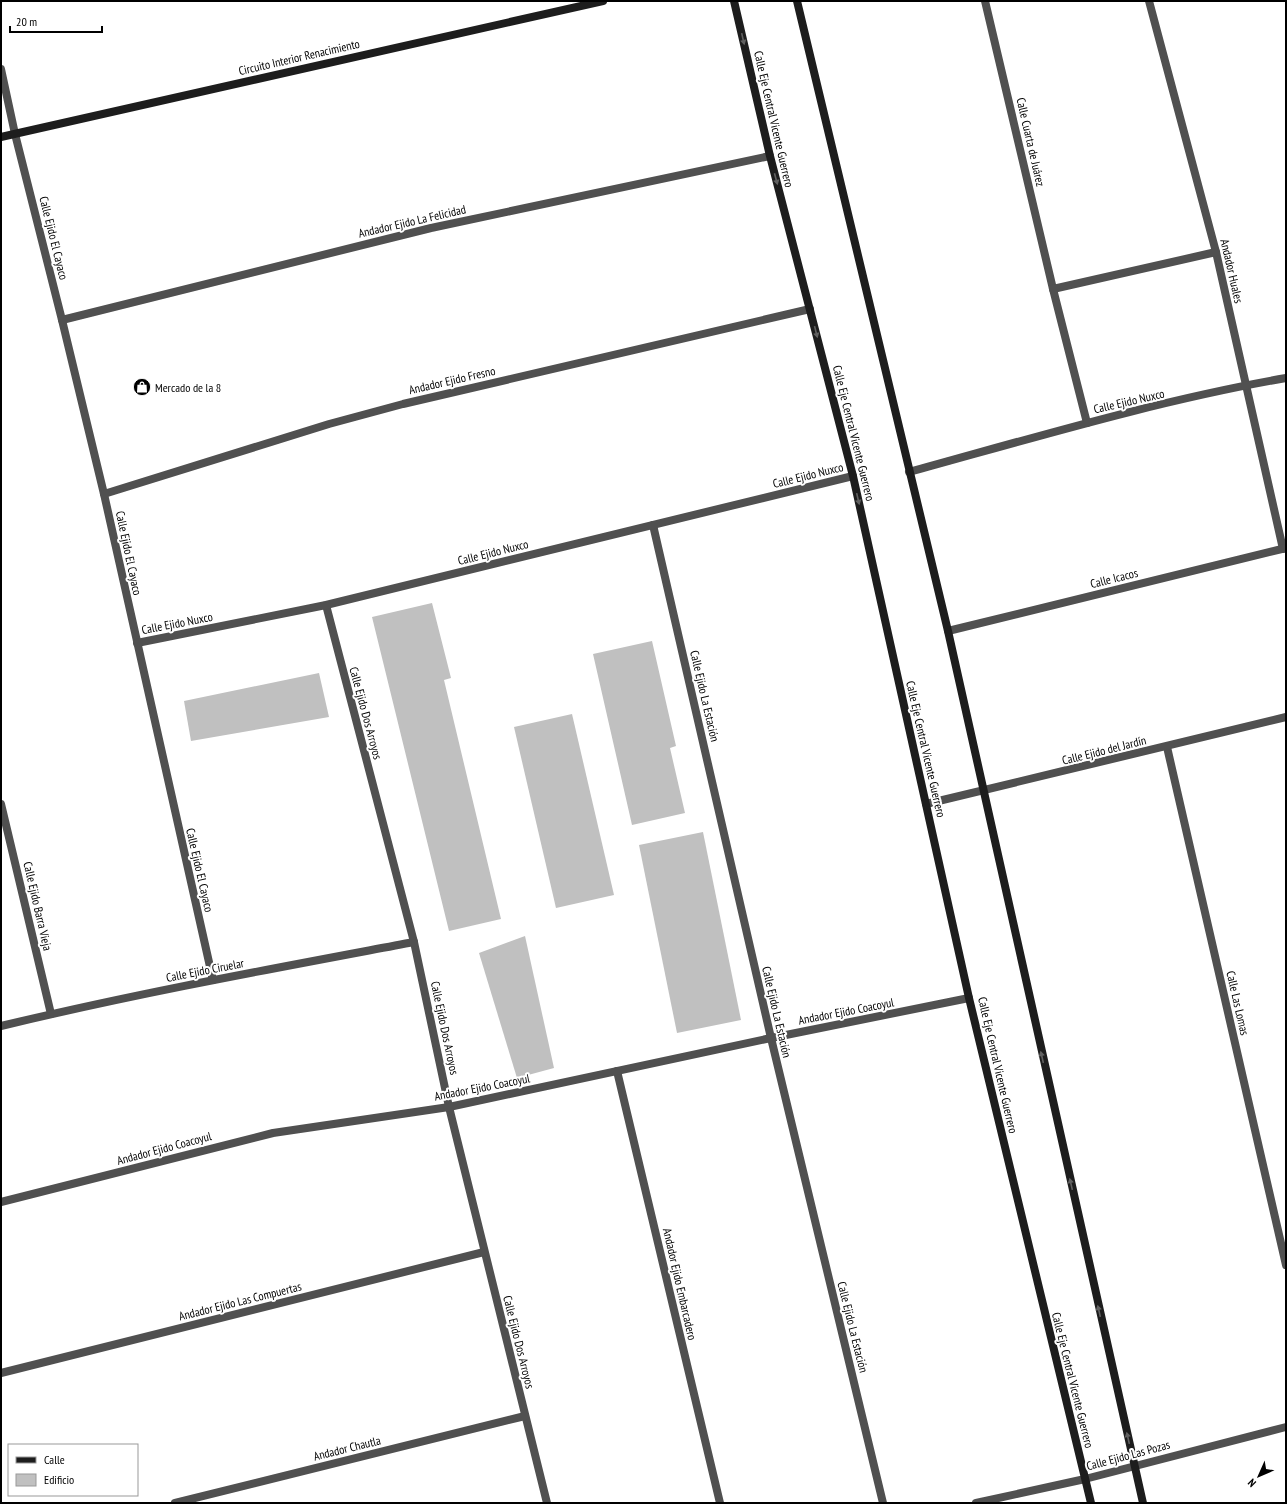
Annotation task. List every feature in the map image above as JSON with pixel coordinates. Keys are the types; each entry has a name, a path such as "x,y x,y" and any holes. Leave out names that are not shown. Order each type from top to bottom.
{"main road":[{"name":"Circuito Interior Renacimiento","path":"1,137 603,1"},
{"name":"Calle Eje Central Vicente Guerrero","path":"734,1 770,156 853,476 969,998 1091,1503"},
{"path":"796,1 948,631 1143,1503"}],"street":[{"name":"Calle Cuarta de Juárez","path":"985,1 1086,423"},
{"name":"Andador Huales","path":"1149,1 1216,252 1284,548"},
{"name":"Calle Ejido El Cayaco","path":"1,69 15,134 104,494 213,980"},
{"name":"Andador Ejido La Felicidad","path":"62,320 431,228 770,156"},
{"path":"1053,289 1216,252"},
{"name":"Andador Ejido Fresno","path":"104,494 329,424 403,404 810,309"},
{"name":"Calle Ejido Nuxco","path":"909,472 1086,423 1246,385 1286,378"},
{"name":"Calle Ejido Nuxco","path":"137,643 326,605 853,476"},
{"name":"Calle Ejido La Estación","path":"653,525 771,1038 883,1503"},
{"name":"Calle Icacos","path":"948,631 1284,548"},
{"name":"Calle Ejido Dos Arroyos","path":"326,605 414,942 484,1252 526,1416 546,1503"},
{"name":"Calle Ejido del Jardín","path":"926,804 983,792 1286,718"},
{"name":"Calle Las Lomas","path":"1167,747 1286,1265"},
{"name":"Calle Ejido Barra Vieja","path":"1,804 51,1014"},
{"name":"Calle Ejido Ciruelar","path":"1,1026 213,980 414,942"},
{"name":"Andador Ejido Coacoyul","path":"1,1202 273,1133 450,1106 969,998"},
{"name":"Andador Ejido Embarcadero","path":"618,1071 720,1503"},
{"name":"Andador Ejido Las Compuertas","path":"1,1373 484,1252"},
{"name":"Andador Chautla","path":"175,1503 526,1416"},
{"name":"Calle Ejido Las Pozas","path":"976,1503 1085,1478 1286,1427"}],"building":[{"path":"432,603 451,678 444,680 501,919 449,931 372,617"},
{"path":"652,641 676,746 670,748 685,813 632,825 593,654"},
{"path":"319,673 329,717 191,741 184,701"},
{"path":"572,714 614,895 556,908 514,727"},
{"path":"703,832 741,1020 677,1033 639,845"},
{"path":"525,936 554,1068 517,1078 479,953"}],"place":[{"name":"Mercado de la 8","path":"142,387"}]}
